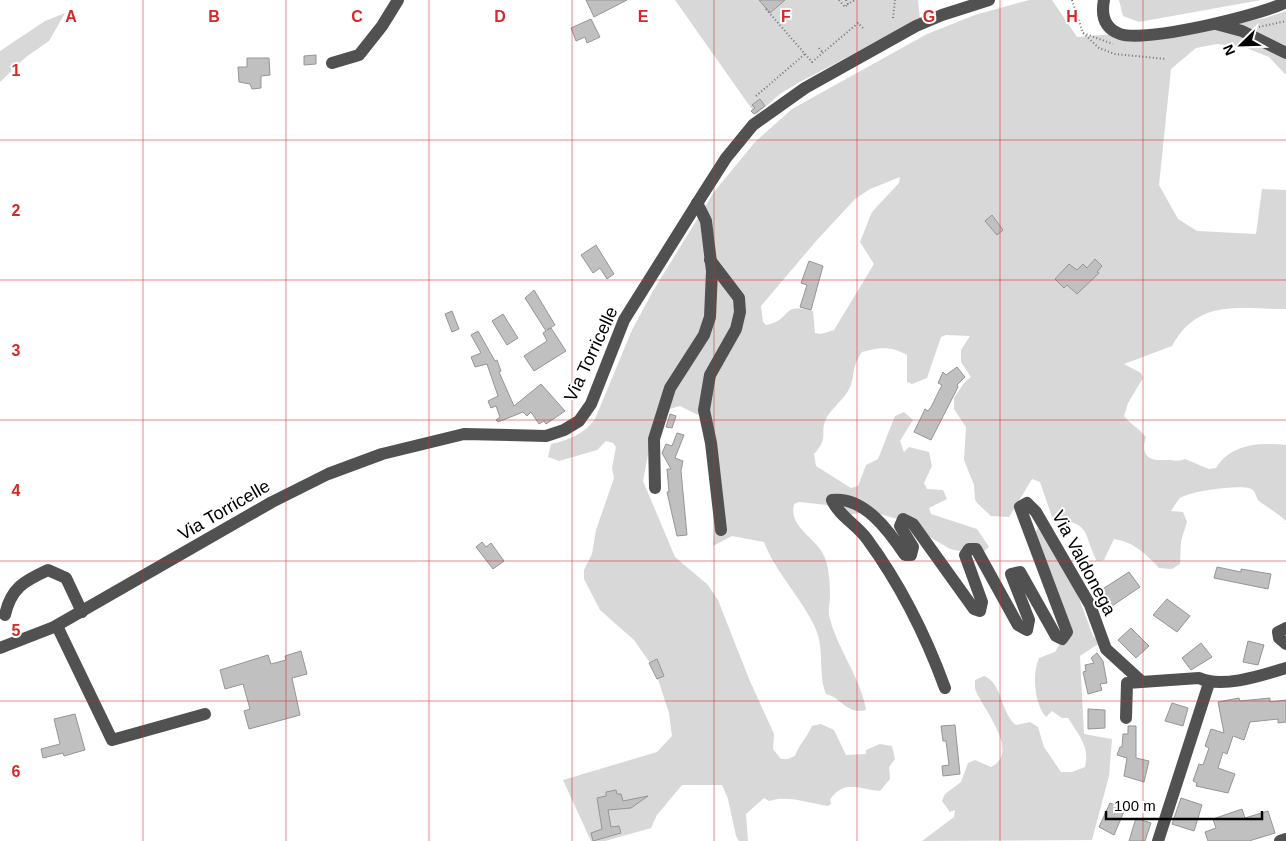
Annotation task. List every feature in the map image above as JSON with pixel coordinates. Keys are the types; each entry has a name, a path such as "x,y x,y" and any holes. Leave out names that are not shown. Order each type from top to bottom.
{"street":[{"path":"332,63 359,55 378,31 398,0"},
{"name":"Via Torricelle","path":"0,648 57,626 254,512 328,474 382,454 464,434 546,436 564,430 578,421 591,404 624,320 726,158 753,125 805,88 916,26 942,15 989,0"},
{"path":"1104,0 1101,12 1107,26 1121,34 1138,36 1164,33 1256,14 1286,2"},
{"path":"1213,23 1242,32 1286,53"},
{"path":"654,488 654,439 670,388 704,335 710,317 710,260 706,221 697,203"},
{"path":"710,260 739,298 740,312 736,329 710,375 704,410 711,443 720,530"},
{"name":"Via Valdonega","path":"945,688 918,624 887,569 867,538 836,508 832,500 843,498 872,515 889,533 905,555 911,555 913,547 900,526 903,520 913,524 974,609 980,611 982,602 965,555 969,549 976,549 1018,625 1027,630 1029,620 1011,574 1020,572 1056,636 1062,639 1066,632 1020,507 1027,503 1036,512 1090,604 1106,649 1140,682"},
{"path":"5,615 9,597 29,579 48,570 66,578 82,612"},
{"path":"57,626 108,741 205,714"},
{"path":"1286,628 1278,632 1279,638 1286,644"},
{"path":"1126,718 1127,683 1199,678 1209,683 1262,676 1286,668"},
{"path":"1158,841 1209,683"},
{"path":"1280,841 1286,839"}],"path":[{"path":"839,0 845,7 855,0"},
{"path":"846,0 848,4"},
{"path":"893,18 895,0"},
{"path":"1072,0 1083,33 1099,48 1115,54 1166,59"},
{"path":"766,9 812,62 858,23 864,29"},
{"path":"1242,32 1286,21"},
{"path":"1083,33 1112,44 1121,34"},
{"path":"819,48 823,52"},
{"path":"756,96 805,54"}],"shaded area":[{"path":"675,0 918,0 920,19 798,83 780,94 756,115"},
{"path":"1029,0 1052,0 1077,37 1114,34 1155,39 1265,18 1286,11 1286,75 1269,57 1244,47 1217,44 1196,48 1171,69 1159,185 1178,219 1197,231 1256,234 1262,189 1286,190 1286,309 1236,308 1207,313 1194,320 1182,331 1172,346 1124,364 1141,373 1143,378 1128,403 1124,416 1146,437 1144,443 1145,453 1154,460 1178,461 1185,459 1209,469 1216,468 1229,454 1246,446 1286,445 1286,521 1258,500 1254,491 1249,488 1235,487 1203,491 1180,498 1171,511 1183,512 1187,522 1181,541 1180,564 1172,569 1159,568 1134,546 1114,539 1104,560 1097,561 1087,536 1080,527 1074,523 1052,517 1040,482 1032,479 1009,517 991,516 977,503 974,485 964,460 966,427 954,409 954,398 964,383 971,377 961,362 961,350 970,336 946,335 941,337 927,378 912,384 907,382 907,355 885,348 862,352 854,368 848,391 826,419 822,443 814,454 816,466 851,488 858,486 866,465 878,459 895,416 904,412 913,420 900,441 904,452 909,447 929,452 932,466 924,483 927,489 943,490 947,499 929,508 931,514 977,529 989,547 980,555 950,549 901,520 869,511 844,516 827,505 799,502 794,504 795,520 816,544 825,558 830,586 829,615 864,699 866,710 859,711 849,708 826,694 823,685 818,634 802,604 775,564 764,542 732,536 713,546 717,494 702,417 680,406 656,413 643,481 675,557 708,585 718,600 749,679 774,734 773,749 781,759 795,756 812,726 821,724 834,730 846,755 866,754 866,750 880,744 892,746 895,759 889,767 890,779 880,791 847,787 841,789 830,799 831,804 828,806 791,799 769,801 764,798 746,814 748,841 739,841 736,836 728,799 722,785 682,785 657,815 651,828 605,841 591,841 563,780 657,752 672,736 669,713 655,670 634,640 600,610 584,579 584,570 592,554 596,530 614,478 612,468 616,447 613,443 606,441 597,450 559,461 548,457 551,444 576,436 595,419 632,330 653,291 714,192 755,142 792,109 927,34 975,15","holes":["900,177 899,183 872,212 860,242 874,264 834,330 821,334 815,333 813,311 795,308 790,310 780,320 766,325 763,322 761,306 855,199 870,189"]},
{"path":"1119,0 1261,0 1139,22 1123,16"},
{"path":"65,13 49,41 26,57 0,82 0,51 45,21"},
{"path":"1038,528 1074,585 1093,636 1101,642 1080,656 1084,734 1112,739 1109,776 1092,840 922,841 954,817 955,810 950,812 942,801 945,794 961,782 968,763 975,760 991,767 999,760 1002,752 998,731 975,689 975,680 984,676 990,679 998,691 1007,714 1016,725 1030,722 1038,727 1044,747 1061,772 1072,772 1085,767 1086,753 1080,736 1068,718 1062,718 1052,711 1046,717 1039,704 1035,688 1035,672 1039,658 1055,652 1064,637 1033,535"}],"building":[{"path":"586,0 627,0 594,17"},
{"path":"759,0 785,0 770,13"},
{"path":"591,19 600,37 587,43 585,37 576,41 571,28"},
{"path":"316,55 316,64 304,65 304,56"},
{"path":"247,58 269,58 270,75 261,76 261,88 252,89 250,84 239,82 238,67 247,67"},
{"path":"760,99 765,106 754,114 751,111 755,108 752,105"},
{"path":"992,215 1003,230 997,235 985,221"},
{"path":"596,245 614,274 607,279 600,268 593,273 581,255"},
{"path":"1095,259 1102,266 1097,272 1099,273 1077,294 1067,285 1064,288 1055,279 1069,264 1077,270 1083,264 1087,268"},
{"path":"809,261 823,266 811,310 800,307 807,285 801,283"},
{"path":"534,290 555,325 547,330 551,328 566,351 534,371 524,356 547,341 543,333 546,331 525,298"},
{"path":"452,311 459,329 452,332 445,314"},
{"path":"503,314 518,338 507,345 492,321"},
{"path":"478,331 495,361 497,360 501,371 499,372 514,406 541,384 565,411 546,424 544,421 539,424 531,412 527,416 523,412 498,422 496,420 500,417 496,406 491,408 488,401 498,396 487,364 475,367 471,357 481,353 471,335"},
{"path":"957,367 965,377 957,385 958,387 931,440 914,432 925,409 928,411 931,407 942,385 938,383 943,372 946,375"},
{"path":"670,414 676,416 672,428 666,427"},
{"path":"677,433 684,435 675,458 683,461 681,471 687,535 677,536 667,492 669,492 667,469 671,469 662,453 666,444 672,446"},
{"path":"482,542 486,547 491,543 504,561 493,569 476,547"},
{"path":"1217,567 1241,572 1241,569 1271,574 1268,589 1214,578"},
{"path":"1129,572 1140,587 1109,608 1098,592"},
{"path":"1167,599 1190,616 1177,632 1153,615"},
{"path":"1131,628 1149,646 1136,658 1118,640"},
{"path":"1248,641 1264,645 1258,665 1243,662"},
{"path":"1201,643 1212,657 1191,670 1182,658"},
{"path":"301,651 307,674 292,678 300,715 249,729 244,711 250,709 243,684 225,689 220,670 268,655 271,664 286,660 285,656"},
{"path":"1097,653 1103,661 1107,683 1100,684 1102,690 1088,694 1083,672 1086,671 1085,665 1094,663 1091,658"},
{"path":"657,659 664,676 657,679 649,663"},
{"path":"1239,698 1240,701 1270,698 1270,702 1286,700 1286,722 1278,723 1278,719 1250,722 1244,740 1233,736 1227,754 1223,752 1218,768 1235,774 1228,793 1196,786 1197,783 1193,781 1199,764 1203,765 1209,748 1205,746 1211,729 1224,733 1218,702"},
{"path":"1172,703 1188,708 1183,726 1165,721"},
{"path":"1088,709 1105,710 1105,728 1088,729"},
{"path":"75,714 85,750 64,756 63,753 43,758 41,749 60,744 54,719"},
{"path":"955,725 960,774 943,776 942,766 949,765 946,741 943,741 941,726"},
{"path":"1128,726 1136,726 1136,758 1149,761 1144,782 1124,776 1127,758 1117,755 1120,747 1122,747 1123,734 1128,734"},
{"path":"616,790 617,794 621,794 623,801 648,796 631,808 608,810 611,827 619,826 621,833 593,841 591,833 602,829 597,798 606,796 606,792"},
{"path":"1181,798 1202,805 1194,831 1172,824"},
{"path":"1110,803 1125,809 1114,835 1099,827"},
{"path":"1242,809 1245,818 1268,811 1275,833 1249,841 1208,841 1205,832 1216,828 1213,819"},
{"path":"1136,818 1151,823 1145,841 1129,841"}]}
